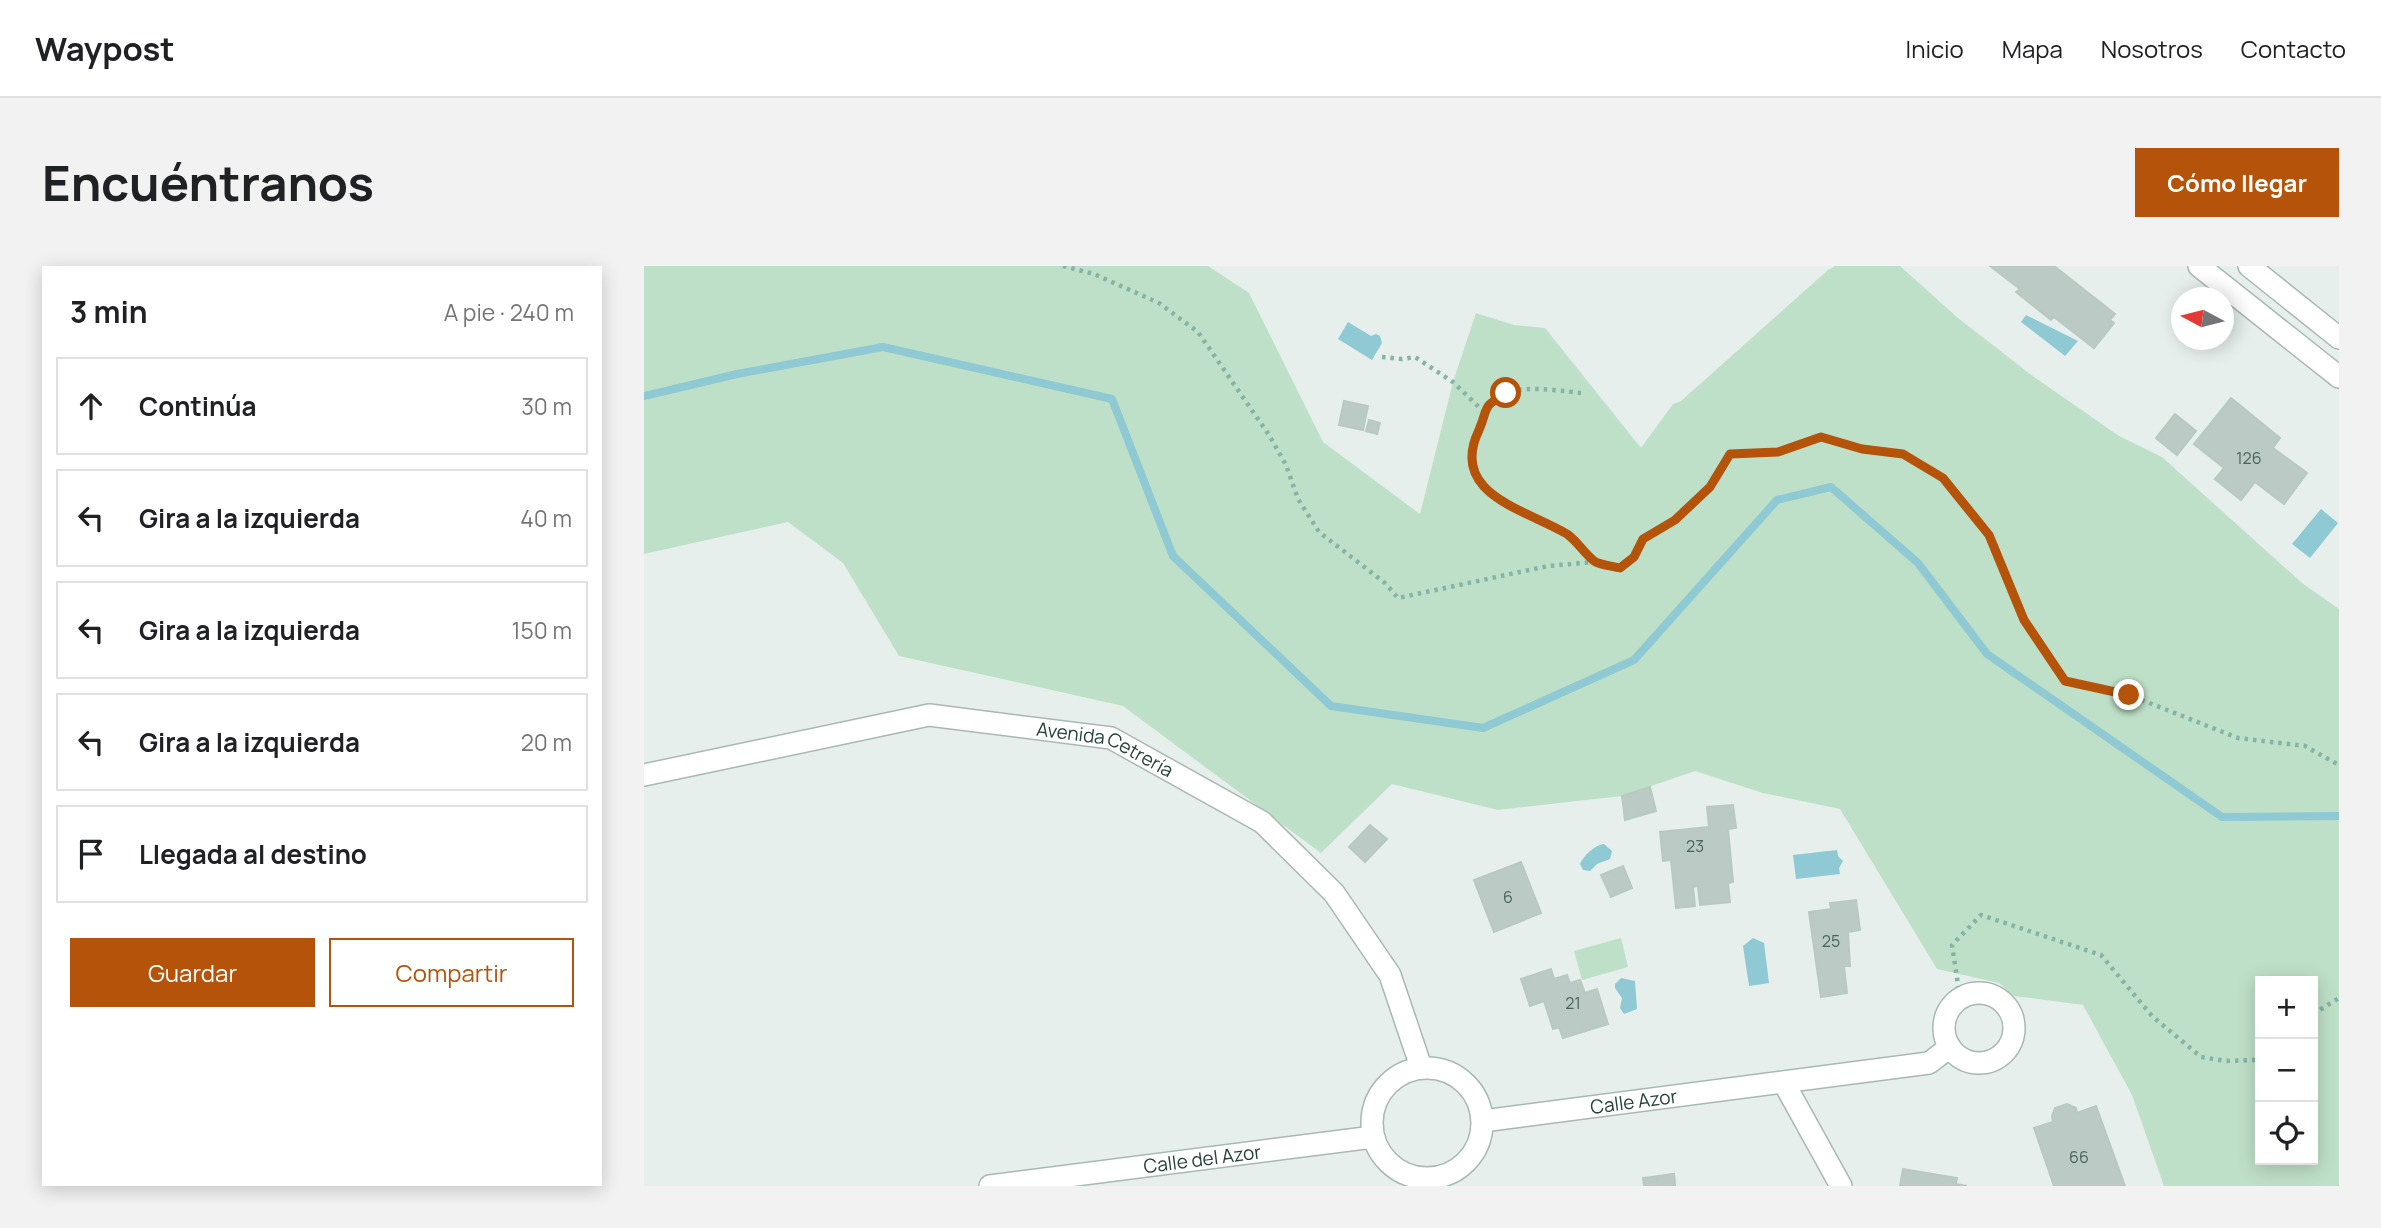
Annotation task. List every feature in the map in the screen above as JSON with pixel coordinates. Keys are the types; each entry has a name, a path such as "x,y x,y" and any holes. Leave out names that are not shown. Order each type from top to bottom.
{"street":[{"path":"2199,266 2339,377"},
{"path":"2249,266 2339,338"},
{"name":"Avenida Cetrería","path":"644,775 929,715 1111,738 1262,822 1334,893 1390,975 1421,1067"},
{"path":"1973,993 1987,993 2000,998 2009,1008 2014,1021 2014,1035 2009,1048 1999,1057 1986,1062 1972,1062 1959,1057 1950,1047 1945,1034 1945,1020 1960,998 1973,993"},
{"name":"Calle Azor","path":"1483,1121 1929,1063 1950,1047"},
{"path":"1421,1067 1444,1069 1464,1080 1478,1098 1483,1121 1479,1143 1449,1180 1426,1179 1403,1173 1384,1158 1373,1137 1372,1113 1381,1091 1399,1074 1421,1067"},
{"path":"1784,1083 1841,1186"},
{"name":"Calle del Azor","path":"990,1186 1373,1137"}],"path":[{"path":"1063,266 1094,274 1159,303 1198,332 1269,435 1286,465 1298,499 1319,532 1385,583 1398,598 1548,566 1595,562 1620,568 1634,557 1643,539 1675,520 1710,487 1730,454 1778,452 1821,437 1862,449 1903,454 1943,478 1989,535 2024,620 2065,681 2129,695 2238,738 2305,746 2339,765"},
{"path":"1382,356 1402,359 1415,357 1453,382 1483,411"},
{"path":"1581,393 1517,389 1491,402 1483,411 1483,421 1471,455 1472,468 1479,484 1517,509 1570,536 1595,562"},
{"path":"1960,998 1952,946 1981,915 2101,955 2152,1016 2201,1057 2226,1061 2255,1060"},
{"path":"2318,1011 2339,998"}],"green space":[{"path":"644,266 1208,266 1249,293 1323,442 1420,514 1453,382 1476,313 1514,325 1545,328 1641,448 1673,404 1681,401 1828,270 1835,266 1900,266 1958,318 2030,374 2119,436 2162,457 2302,583 2339,609 2339,1186 2164,1186 2132,1095 2083,1005 2014,996 1999,983 1937,969 1840,809 1763,793 1695,771 1622,796 1498,810 1392,784 1321,853 1123,706 899,656 843,563 788,522 644,554"},
{"path":"1621,938 1628,967 1582,980 1574,951"}],"water":[{"path":"2026,315 2078,341 2065,356 2021,322"},
{"path":"1348,322 1371,336 1380,336 1382,343 1372,360 1338,339"},
{"path":"2321,509 2338,523 2310,558 2292,544"},
{"path":"1604,844 1612,851 1610,859 1597,864 1590,871 1583,870 1580,864 1584,857"},
{"path":"1837,850 1843,861 1839,868 1840,874 1796,879 1793,855"},
{"path":"1753,938 1764,943 1769,983 1749,986 1743,946"},
{"path":"1621,978 1635,981 1637,1009 1624,1014 1620,1008 1622,998 1615,988"}],"building":[{"path":"1990,266 2054,266 2115,314 2110,320 2114,323 2094,348 2054,317 2051,320 2016,292 2020,289"},
{"path":"2231,398 2280,438 2273,448 2307,473 2284,504 2255,482 2241,500 2215,479 2224,468 2194,444"},
{"path":"1344,401 1368,406 1363,430 1339,425"},
{"path":"2175,414 2196,431 2177,455 2156,438"},
{"path":"1369,420 1380,423 1377,434 1366,431"},
{"path":"1650,787 1656,811 1625,820 1622,796"},
{"path":"1733,805 1736,828 1728,829 1733,882 1728,883 1730,902 1700,905 1698,886 1693,887 1695,906 1676,908 1671,860 1663,861 1660,832 1709,827 1707,807"},
{"path":"1370,825 1387,839 1365,862 1349,847"},
{"path":"1521,862 1541,913 1494,932 1474,880"},
{"path":"1623,866 1632,888 1611,897 1601,875"},
{"path":"1856,900 1860,930 1848,932 1850,966 1844,966 1847,993 1821,997 1809,912 1831,909 1830,903"},
{"path":"1551,969 1554,979 1567,975 1570,983 1580,980 1585,993 1597,989 1608,1024 1563,1038 1559,1027 1553,1029 1544,1001 1530,1006 1521,979"},
{"path":"2067,1104 2076,1108 2077,1113 2096,1106 2125,1186 2054,1186 2034,1128 2053,1122 2055,1108"},
{"path":"1903,1169 1957,1178 1956,1184 1967,1186 1900,1186"},
{"path":"1674,1174 1675,1186 1644,1186 1643,1178"},
{"path":"1674,1174 1675,1186 1658,1186 1657,1177"}],"waterway":[{"path":"644,396 737,374 883,347 1112,399 1173,556 1331,706 1483,728 1634,660 1777,500 1831,487 1918,563 1987,654 2222,817 2339,816"}],"route":[{"path":"1506,393 1491,402 1483,411 1483,421 1471,455 1472,468 1479,484 1517,509 1570,536 1595,562 1620,568 1634,557 1643,539 1675,520 1710,487 1730,454 1778,452 1821,437 1862,449 1903,454 1943,478 1989,535 2024,620 2065,681 2129,695"}]}
